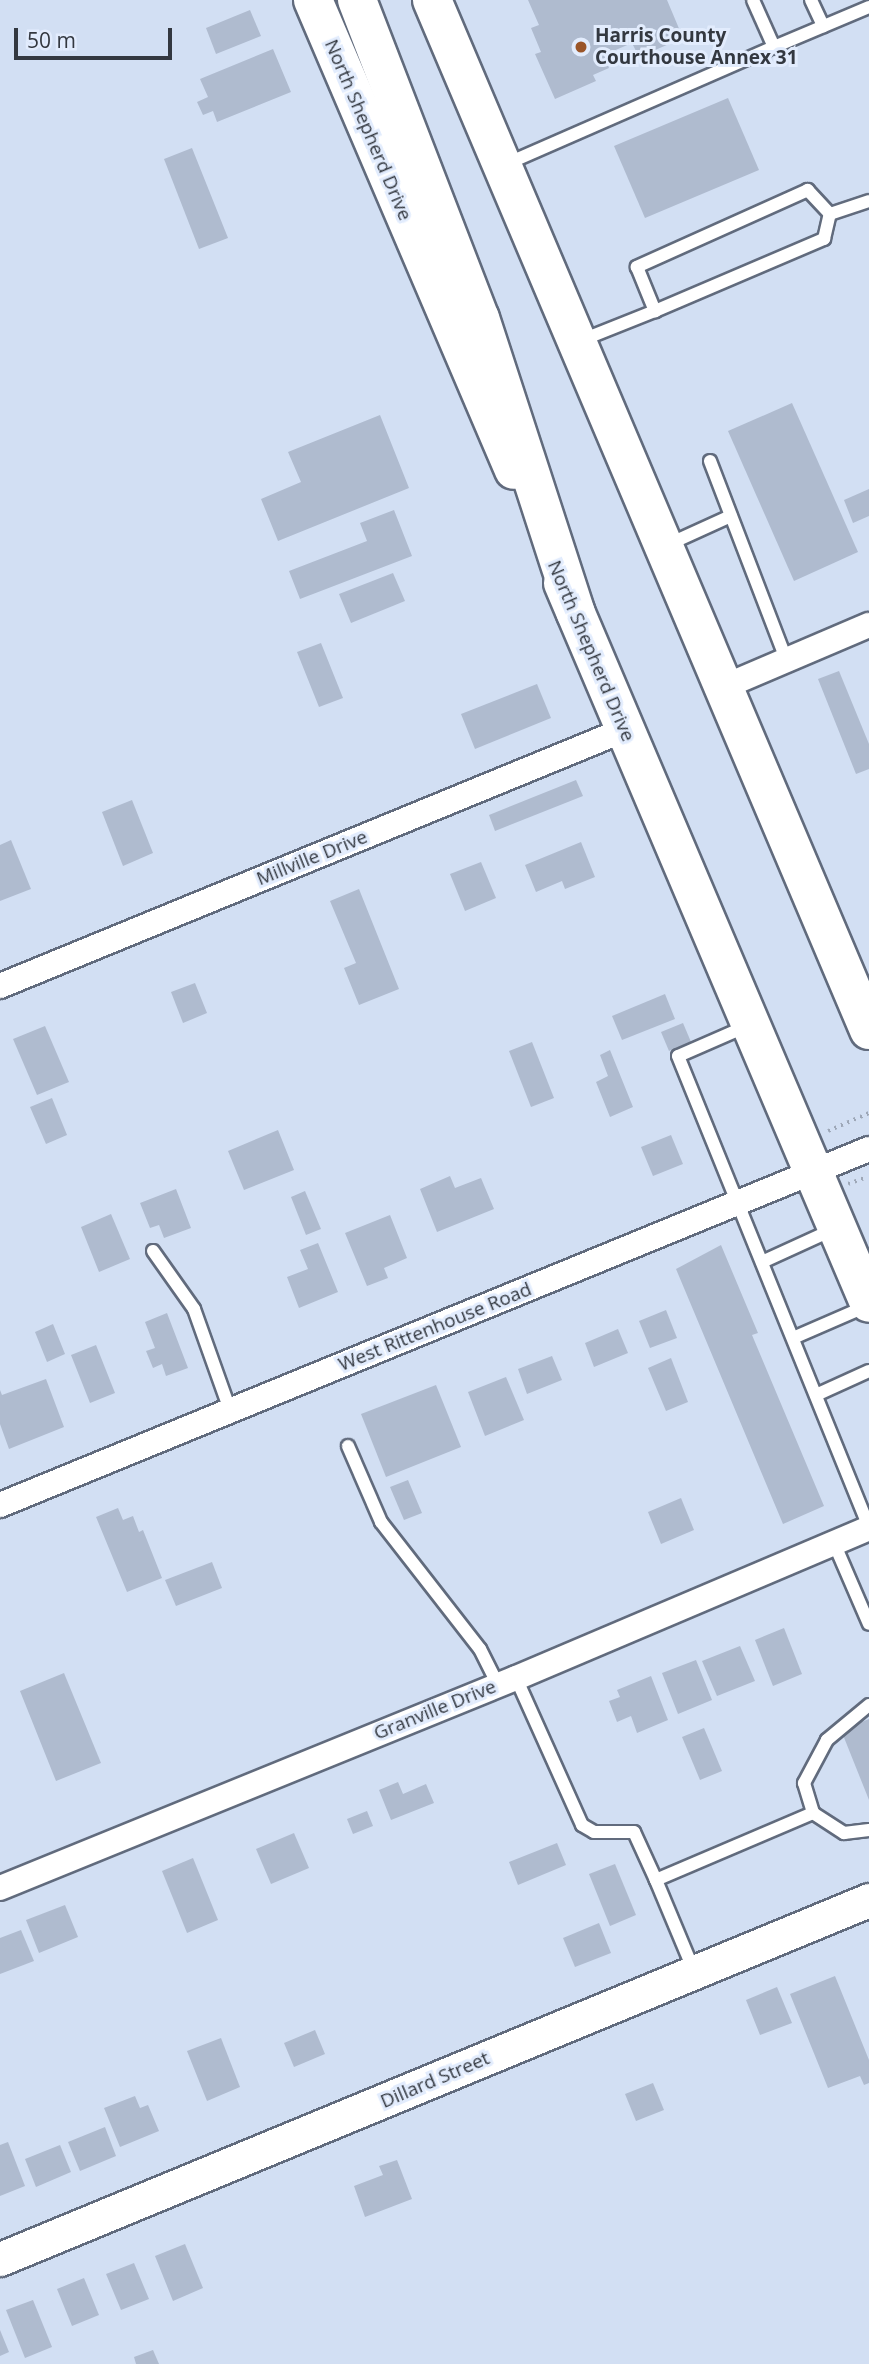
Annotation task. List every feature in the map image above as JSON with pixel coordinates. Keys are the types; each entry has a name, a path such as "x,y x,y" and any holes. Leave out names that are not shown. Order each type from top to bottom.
{"main road":[{"name":"North Shepherd Drive","path":"313,0 869,1304"},
{"path":"357,0 480,318 576,613"},
{"path":"432,0 579,342 721,688 869,1030"}],"street":[{"path":"721,688 869,625"},
{"name":"Millville Drive","path":"0,986 624,730"},
{"name":"West Rittenhouse Road","path":"0,1504 869,1149"},
{"name":"Granville Drive","path":"0,1888 507,1682 869,1528"},
{"name":"Dillard Street","path":"0,2259 869,1900"}],"lane":[{"path":"753,0 774,47"},
{"path":"811,0 823,26"},
{"path":"503,165 869,7"},
{"path":"655,311 637,267 808,190 830,214"},
{"path":"830,214 869,201"},
{"path":"579,342 824,239 830,214"},
{"path":"710,461 786,659"},
{"path":"663,547 731,516"},
{"path":"750,1025 678,1056 869,1528"},
{"path":"762,1262 837,1228"},
{"path":"153,1251 194,1309 230,1410"},
{"path":"793,1338 869,1304"},
{"path":"816,1395 869,1371"},
{"path":"348,1446 381,1522 507,1682 582,1825 594,1832 634,1832 694,1972"},
{"path":"834,1543 869,1624"},
{"path":"869,1705 827,1741 809,1769 804,1783 813,1813 844,1833 869,1830"},
{"path":"656,1880 813,1813"}],"path":[{"path":"825,1132 869,1113"}],"building":[{"name":"Harris County Courthouse Annex 31","path":"528,0 667,0 683,38 639,57 632,43 604,55 609,68 593,75 596,81 555,99 535,54 541,52 531,28 539,25"},
{"path":"250,10 261,36 216,54 206,28"},
{"path":"273,49 291,92 217,122 213,111 203,115 197,102 208,97 200,79"},
{"path":"728,98 759,170 645,218 614,146"},
{"path":"192,148 228,238 199,249 164,159"},
{"path":"792,403 858,552 794,581 728,431"},
{"path":"380,415 409,488 278,541 261,499 301,482 288,452"},
{"path":"869,489 869,516 853,523 844,500"},
{"path":"394,510 412,556 300,599 289,571 367,541 360,523"},
{"path":"393,573 405,601 351,623 339,594"},
{"path":"321,643 343,698 319,707 297,652"},
{"path":"839,671 869,744 869,769 856,774 818,679"},
{"path":"537,684 551,718 475,749 461,714"},
{"path":"576,780 583,796 495,831 489,815"},
{"path":"132,800 153,853 123,866 102,812"},
{"path":"11,840 31,889 0,901 0,845"},
{"path":"581,842 595,877 565,889 562,881 536,892 525,865"},
{"path":"481,862 496,898 465,911 450,874"},
{"path":"359,889 399,989 359,1005 344,968 356,963 330,901"},
{"path":"195,983 207,1013 183,1023 171,992"},
{"path":"665,994 675,1019 622,1040 612,1016"},
{"path":"683,1023 691,1042 669,1051 661,1032"},
{"path":"45,1026 69,1082 37,1095 13,1039"},
{"path":"532,1042 554,1098 531,1107 509,1051"},
{"path":"610,1050 633,1107 610,1117 596,1082 608,1076 600,1055"},
{"path":"52,1098 67,1135 46,1144 30,1107"},
{"path":"278,1130 294,1170 244,1190 228,1151"},
{"path":"671,1135 683,1164 653,1176 641,1147"},
{"path":"450,1176 455,1188 481,1178 494,1209 437,1232 420,1189"},
{"path":"176,1189 191,1228 164,1238 159,1225 150,1228 140,1203"},
{"path":"305,1191 321,1229 306,1235 291,1197"},
{"path":"111,1214 130,1259 99,1272 81,1227"},
{"path":"390,1215 407,1258 384,1268 388,1278 367,1286 345,1233"},
{"path":"318,1243 338,1292 299,1308 287,1277 308,1269 300,1250"},
{"path":"721,1245 758,1333 752,1335 824,1506 783,1524 676,1269"},
{"path":"666,1310 677,1338 650,1348 639,1321"},
{"path":"167,1313 188,1368 166,1376 162,1364 153,1368 146,1351 155,1348 145,1322"},
{"path":"53,1324 65,1354 47,1362 35,1332"},
{"path":"618,1329 628,1353 594,1367 585,1343"},
{"path":"96,1345 115,1393 90,1403 71,1355"},
{"path":"552,1356 562,1380 527,1394 518,1369"},
{"path":"671,1358 688,1402 666,1411 648,1368"},
{"path":"506,1377 524,1420 485,1436 468,1392"},
{"path":"46,1379 64,1427 9,1449 0,1424 0,1390 2,1395"},
{"path":"436,1385 461,1447 386,1477 361,1414"},
{"path":"408,1480 422,1513 404,1520 390,1487"},
{"path":"681,1498 694,1530 661,1544 648,1512"},
{"path":"118,1508 123,1520 133,1516 139,1532 143,1530 162,1578 127,1592 96,1517"},
{"path":"212,1562 222,1588 176,1606 165,1580"},
{"path":"784,1628 802,1674 773,1686 755,1640"},
{"path":"740,1646 755,1681 717,1696 702,1661"},
{"path":"696,1660 712,1700 678,1714 662,1673"},
{"path":"64,1673 101,1763 56,1781 20,1691"},
{"path":"651,1676 668,1720 637,1733 631,1716 617,1722 609,1701 620,1697 617,1690"},
{"path":"869,1719 869,1800 841,1730"},
{"path":"704,1728 722,1771 700,1780 682,1737"},
{"path":"398,1782 403,1794 426,1784 434,1803 391,1820 379,1790"},
{"path":"367,1811 373,1826 353,1834 347,1819"},
{"path":"294,1833 309,1868 271,1884 256,1849"},
{"path":"557,1843 566,1865 518,1885 509,1862"},
{"path":"193,1858 218,1920 187,1933 162,1871"},
{"path":"615,1864 636,1915 610,1926 589,1874"},
{"path":"65,1905 78,1937 39,1953 26,1920"},
{"path":"599,1923 611,1953 575,1967 563,1938"},
{"path":"21,1930 34,1961 0,1974 0,1938"},
{"path":"835,1976 869,2060 869,2083 864,2085 860,2076 828,2088 790,1994"},
{"path":"777,1987 792,2023 760,2035 746,2000"},
{"path":"315,2030 325,2054 294,2067 284,2043"},
{"path":"221,2038 240,2087 207,2101 187,2051"},
{"path":"653,2083 664,2110 636,2121 625,2094"},
{"path":"135,2096 140,2108 148,2105 159,2131 120,2147 104,2108"},
{"path":"105,2127 116,2156 80,2171 68,2142"},
{"path":"8,2142 25,2186 0,2196 0,2145"},
{"path":"60,2145 71,2172 36,2187 25,2159"},
{"path":"397,2160 412,2199 365,2217 354,2186 383,2175 379,2166"},
{"path":"185,2244 203,2288 173,2301 155,2256"},
{"path":"134,2263 149,2299 121,2310 106,2274"},
{"path":"84,2278 99,2315 72,2326 57,2289"},
{"path":"33,2300 52,2347 25,2358 6,2310"},
{"path":"0,2330 9,2352 0,2356"},
{"path":"153,2350 159,2364 136,2364 134,2357"}],"place":[{"name":"Harris County Courthouse Annex 31","path":"581,47"}]}
